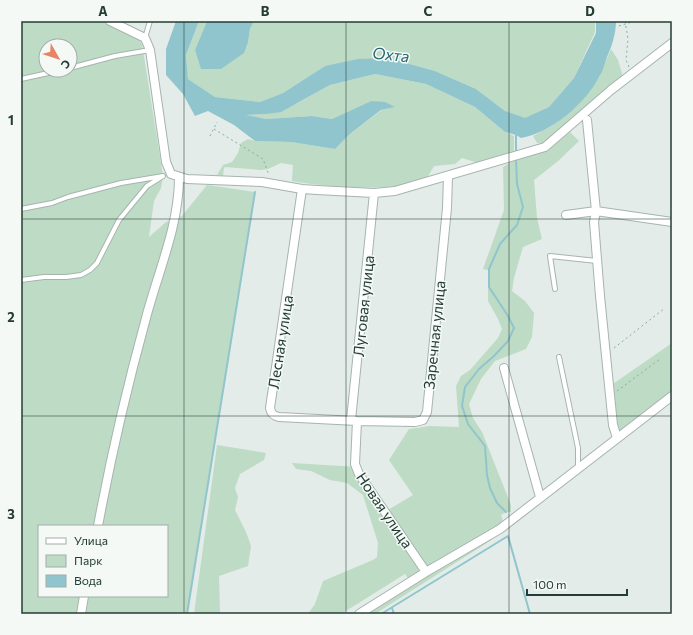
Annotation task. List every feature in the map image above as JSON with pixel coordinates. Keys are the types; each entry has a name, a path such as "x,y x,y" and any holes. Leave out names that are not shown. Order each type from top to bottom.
{"street":[{"path":"110,21 145,38 150,50 168,169 172,175 187,179 262,182 302,189 374,193 395,192 437,178 545,147 611,90 672,43"},
{"path":"587,120 596,212 594,222 605,354 613,425 617,438"},
{"name":"Заречная улица","path":"354,421 415,422 423,420 425,417 447,208 448,176"},
{"path":"98,525 112,453 142,333 175,220 179,193 178,177"},
{"name":"Лесная улица","path":"302,189 270,411 275,416 280,417 354,421"},
{"name":"Луговая улица","path":"354,421 374,193"},
{"path":"566,215 596,212 672,222"},
{"path":"504,368 540,497"},
{"path":"359,614 426,572 500,529 672,396"},
{"name":"Новая улица","path":"354,421 355,464 359,474 426,572"},
{"path":"81,614 84,597"}],"lane":[{"path":"145,38 150,21"},
{"path":"78,66 116,56 150,50"},
{"path":"21,79 38,75"},
{"path":"21,210 52,203 68,197 115,185 163,176 147,186 119,220 97,263 90,270 81,275 21,280"},
{"path":"555,289 550,256 597,261"},
{"path":"559,357 578,448 578,468"}],"path":[{"path":"625,21 628,39 626,60 631,75"},
{"path":"619,26 635,21"},
{"path":"210,136 216,122"},
{"path":"214,128 263,159 269,177"},
{"path":"605,354 665,308"},
{"path":"610,397 660,359"}],"green space":[{"path":"21,21 105,21 139,40 142,44 163,176 161,188 154,201 149,237 166,222 182,216 207,185 255,192 187,614 21,614"},
{"path":"199,21 207,21 195,50 248,42 250,29 254,21 595,21 595,32 574,78 549,107 525,119 505,111 476,89 435,71 388,58 325,66 283,93 260,102 215,97 188,79 186,55"},
{"path":"611,49 618,60 623,77 545,143 537,143 533,136 550,127 569,113 599,77"},
{"path":"375,74 426,84 475,107 505,132 514,136 514,153 478,163 462,158 455,164 434,166 427,178 403,185 389,187 348,187 292,181 293,165 281,163 268,169 261,170 225,167 223,176 217,175 223,165 232,162 238,153 241,143 248,139 255,141 291,142 335,149 351,133 382,110 394,107 371,101 332,119 312,116 266,119 244,115 266,114 298,103 330,85"},
{"path":"570,132 579,141 557,162 534,180 537,218 542,239 523,247 514,278 512,291 525,301 534,313 532,337 526,349 495,361 481,379 469,404 473,418 482,432 511,505 511,512 506,512 501,515 504,525 496,526 410,581 405,574 341,614 308,614 315,604 323,581 373,560 377,557 378,543 363,495 347,483 330,480 311,471 296,469 292,463 358,467 388,510 413,495 389,460 409,429 430,426 459,427 456,386 461,376 470,370 498,338 502,329 488,301 488,270 483,269 504,210 503,167 516,159 549,150"},
{"path":"672,343 672,401 619,433 610,386"},
{"path":"217,445 266,453 264,460 240,474 235,488 238,497 235,510 251,546 248,566 219,576 220,614 194,614"},
{"path":"491,537 493,538 490,541 375,614 365,614"}],"water":[{"path":"176,21 199,21 186,55 188,79 215,97 260,102 283,93 325,66 358,59 388,58 435,71 476,89 505,111 525,118 549,107 574,78 596,33 596,21 616,21 613,39 603,70 585,97 566,116 555,124 532,135 521,138 505,132 475,107 426,84 375,74 330,85 281,112 246,115 266,119 312,116 332,119 371,101 385,102 395,107 381,110 351,133 335,149 291,142 255,141 234,125 208,111 195,116 183,94 166,75 166,49"},
{"path":"207,21 254,21 250,29 248,42 244,53 221,69 201,69 195,50"}],"waterway":[{"path":"516,135 516,153"},
{"path":"506,512 497,503 490,488 487,475 485,446 468,424 462,406 465,387 479,369 508,341 514,328 489,287 489,269 500,244 517,225 523,207 517,184 516,158"},
{"path":"187,614 255,192"},
{"path":"381,614 508,536 530,614"},
{"path":"392,608 394,614"}],"water label":[{"name":"Охта","path":"391,54"}]}
